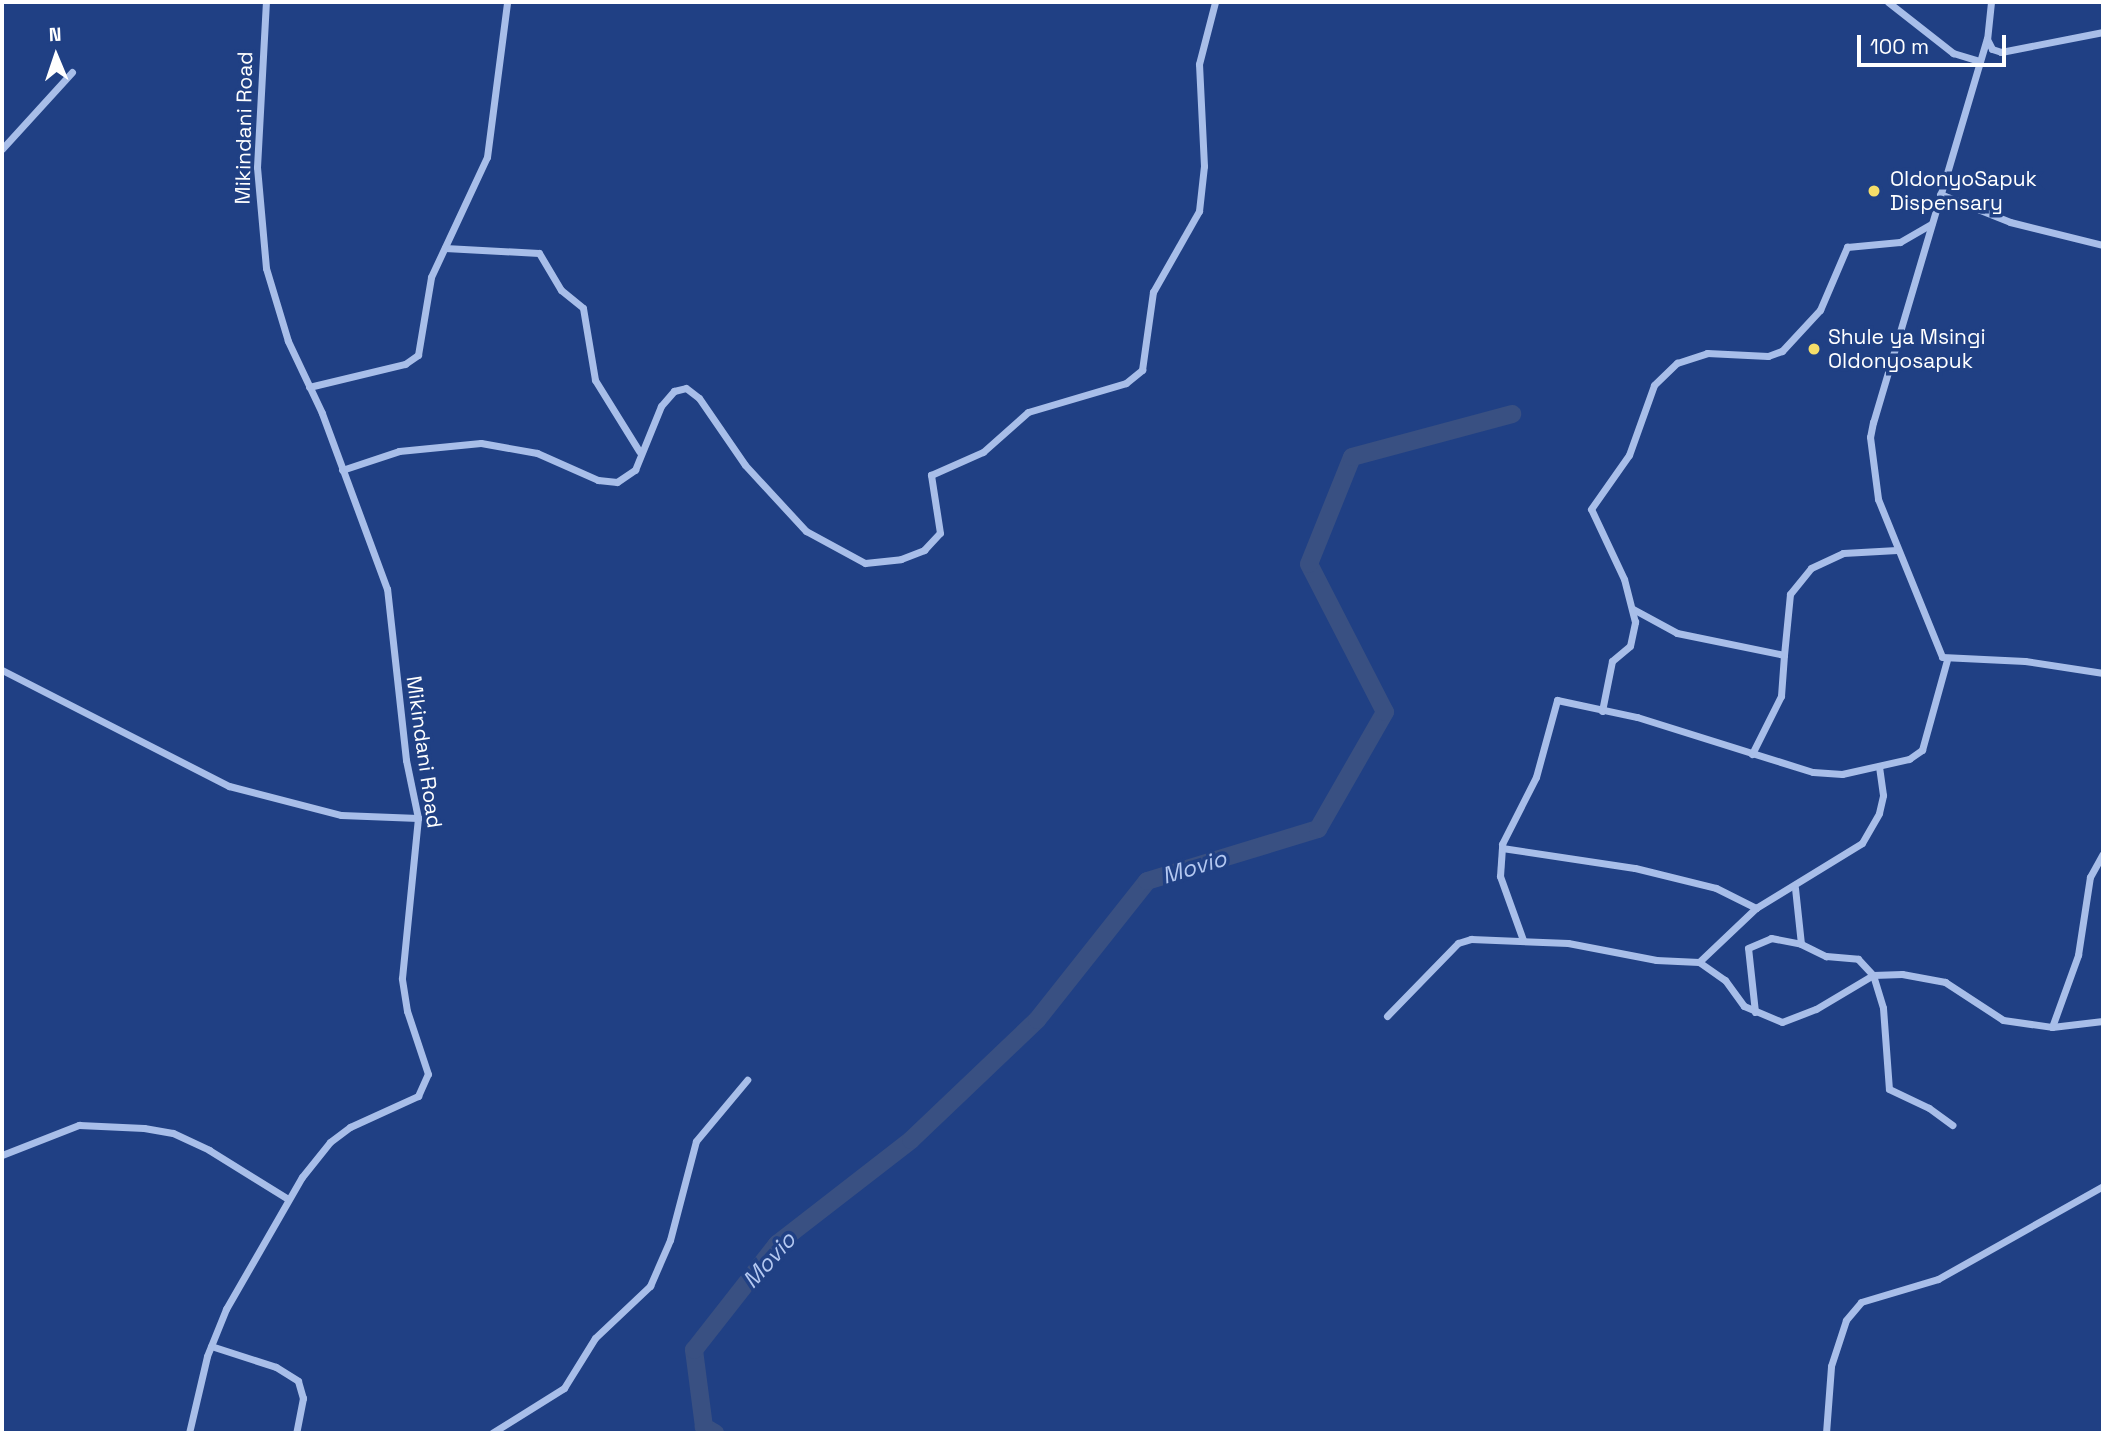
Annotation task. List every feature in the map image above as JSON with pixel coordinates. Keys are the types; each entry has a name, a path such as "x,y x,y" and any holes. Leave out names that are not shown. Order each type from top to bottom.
{"street":[{"name":"Mikindani Road","path":"189,1433 211,1346 226,1309 288,1199 330,1142 350,1127 418,1096 425,1088 428,1074 407,1011 402,978 418,818 406,760 387,589 309,387 288,341 266,268 257,167 265,2"},
{"path":"309,387 412,361 418,355 428,287 487,157 507,2"},
{"path":"342,470 399,451 481,443 537,453 609,483 635,470 639,451 661,406 674,391 686,388 699,398 737,455 781,505 824,542 857,559 878,564 934,543 941,520 931,475 982,452 1028,412 1126,383 1142,370 1153,292 1199,211 1204,166 1199,64 1214,2"},
{"path":"1888,2 1945,48 1980,61"},
{"path":"1947,660 1933,642 1916,588 1897,550 1878,499 1870,437 1987,38 1991,2"},
{"path":"1987,38 1992,49 2001,52 2103,32"},
{"path":"2,149 72,72"},
{"path":"1940,194 2010,222 2103,245"},
{"path":"1602,711 1612,661 1635,637 1633,609 1624,579 1591,509 1629,455 1654,385 1677,363 1707,353 1768,356 1782,352 1820,310 1847,247 1900,242 1931,224"},
{"path":"444,248 539,253 561,290 583,308 594,380 639,451"},
{"path":"1752,754 1781,696 1790,594 1811,568 1843,553 1897,550"},
{"path":"1633,609 1677,633 1784,655"},
{"path":"1947,660 2025,661 2103,673"},
{"path":"1523,940 1504,892 1502,848 1536,777 1554,702 1561,699 1602,711 1637,717 1752,754 1821,772 1879,766 1909,760 1922,750 1947,660"},
{"path":"2,670 229,786 341,815 418,818"},
{"path":"1699,962 1756,908 1852,853 1871,831 1882,795 1879,766"},
{"path":"1502,848 1634,867 1716,888 1756,908"},
{"path":"2052,1027 2078,955 2090,877 2103,854"},
{"path":"1795,888 1801,944"},
{"path":"1755,1012 1748,948 1771,937 1801,944 1826,956 1858,959 1872,975 1883,1008 1889,1089 1929,1108 1952,1125"},
{"path":"1387,1016 1458,943 1523,940 1699,962 1714,970 1734,996 1755,1012 1782,1022 1798,1018 1872,975 1933,978 2003,1020 2052,1027 2103,1021"},
{"path":"492,1433 564,1388 595,1338 650,1286 670,1240 696,1141 747,1080"},
{"path":"2,1155 79,1125 144,1128 173,1133 288,1199"},
{"path":"1826,1433 1831,1366 1846,1320 1861,1302 1938,1279 2103,1186"},
{"path":"211,1346 276,1367 298,1381 303,1398 296,1433"}],"waterway":[{"name":"Movio","path":"715,1433 704,1427 694,1350 777,1244 911,1140 1037,1020 1147,881 1318,829 1385,712 1309,564 1352,457 1512,414"}],"place":[{"name":"OldonyoSapuk Dispensary","path":"1874,191"},
{"name":"Shule ya Msingi Oldonyosapuk","path":"1814,349"}]}
